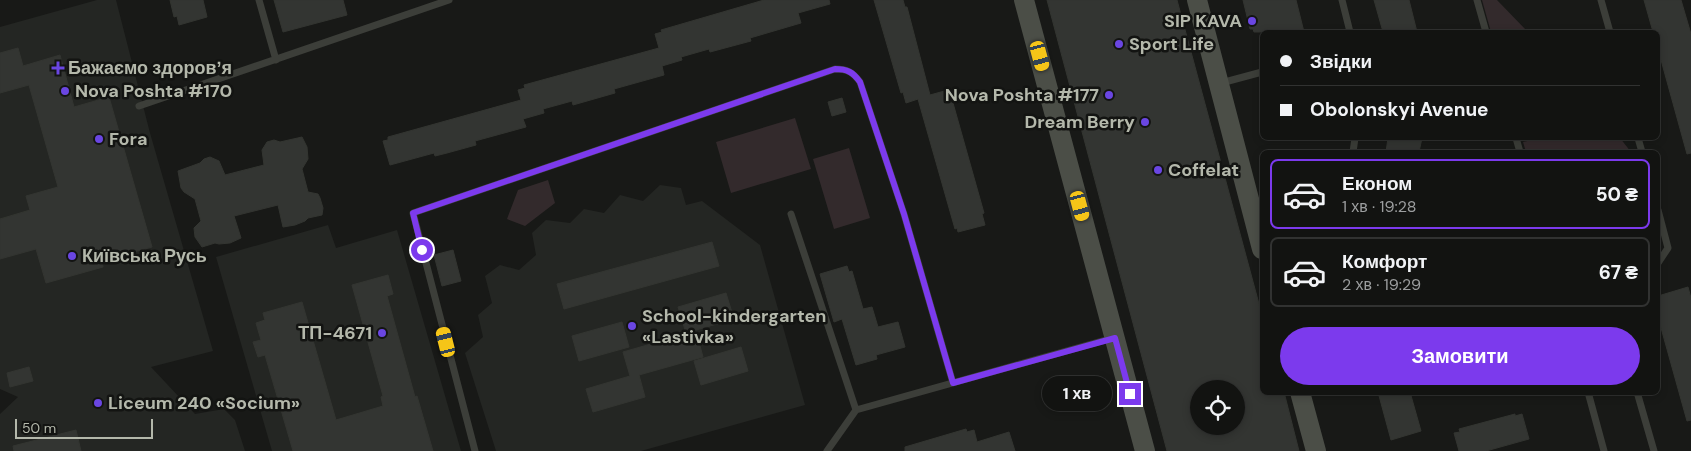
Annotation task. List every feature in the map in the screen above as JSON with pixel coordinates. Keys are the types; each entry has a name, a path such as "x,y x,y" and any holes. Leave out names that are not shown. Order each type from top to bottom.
{"main road":[{"path":"1024,0 1145,451"},
{"path":"1197,0 1260,241"},
{"path":"1301,395 1316,451"}],"lane":[{"path":"259,0 276,60"},
{"path":"140,106 449,0"},
{"path":"1342,0 1350,30"},
{"path":"1477,0 1485,30"},
{"path":"1601,0 1609,30"},
{"path":"475,451 413,213 835,69 844,69 855,74 860,82 904,214 953,383"},
{"path":"1219,84 1260,73"},
{"path":"791,214 856,410"},
{"path":"1660,218 1668,248 1660,260"},
{"path":"827,451 856,410 1115,338"},
{"path":"1589,395 1604,451"},
{"path":"1637,395 1654,451"}],"shaded area":[{"path":"97,0 116,0 150,133 213,351 151,367 195,414 224,409 235,420 245,451 0,451 0,414 18,397 0,389 0,27"},
{"path":"1482,0 1497,0 1526,30 1490,30"},
{"path":"795,118 811,169 731,193 716,142"},
{"path":"1532,140 1622,140 1629,150 1525,150 1523,142"},
{"path":"849,148 870,218 834,229 813,159"},
{"path":"548,180 555,203 525,226 507,219 518,190"},
{"name":"School-kindergarten «Lastivka»","path":"660,185 681,188 686,205 702,201 760,245 805,405 641,451 496,451 465,353 483,337 478,315 492,303 485,276 500,265 519,270 536,255 532,233 546,220 570,223 584,209 604,213 620,195 643,201"},
{"path":"328,225 336,248 397,230 461,451 272,451 216,257"}],"building":[{"path":"170,0 203,0 207,17 179,25 177,16 174,17"},
{"path":"274,0 343,0 347,15 283,32"},
{"path":"764,0 829,0 830,4 798,13 801,23 750,38 751,41 710,52 709,49 681,57 682,60 662,66 664,75 614,89 615,93 573,105 572,101 543,109 544,113 523,119 526,127 475,141 476,145 435,156 434,153 390,165 383,141 388,140 388,137 521,100 518,90 525,88 524,85 659,48 655,34 662,32 661,30"},
{"path":"874,0 903,0 905,7 907,7 930,95 948,90 984,213 982,214 985,225 958,232 957,228 955,229 918,99 906,103 903,92 901,93"},
{"name":"Dream Berry","path":"1047,0 1177,0 1260,308 1260,395 1285,395 1299,451 1167,451"},
{"path":"1243,0 1296,0 1304,30 1260,30 1260,32 1254,32 1253,29 1250,29"},
{"path":"1374,0 1409,0 1416,30 1382,30"},
{"path":"1644,0 1681,0 1691,34 1691,153 1687,154 1660,56 1660,30 1652,30"},
{"path":"18,48 23,66 60,55 74,107 109,97 152,247 102,261 103,267 46,283 36,249 0,259 0,219 30,210 26,196 58,187 29,85 0,93 0,53"},
{"path":"842,98 846,112 832,116 828,102"},
{"path":"302,137 307,147 308,159 302,169 308,192 318,194 320,198 323,208 322,215 308,218 295,225 283,227 278,205 234,216 241,238 230,243 215,243 202,247 195,237 194,228 201,221 195,199 181,188 178,171 210,157 219,161 225,175 264,165 262,150 267,142 274,140 280,142"},
{"path":"1388,140 1422,140 1419,150 1386,150"},
{"path":"712,242 719,266 564,309 557,284"},
{"path":"453,250 461,281 442,286 434,255"},
{"path":"847,266 849,272 852,271 863,309 872,307 878,327 898,322 905,347 876,355 877,359 856,365 842,319 834,322 820,274"},
{"path":"388,275 393,294 387,296 415,397 417,396 433,451 293,451 265,355 258,357 253,342 261,340 256,323 265,320 263,313 302,302 336,420 383,406 381,397 383,396 352,285"},
{"path":"1688,287 1691,298 1691,420 1687,421 1660,324 1660,295"},
{"path":"726,293 734,319 686,333 678,307"},
{"path":"622,322 629,347 579,361 572,336"},
{"path":"696,331 703,357 639,375 645,397 593,412 586,389 630,376 623,352"},
{"path":"741,347 748,371 701,385 694,361"},
{"path":"29,367 33,381 10,387 7,373"},
{"path":"1379,395 1411,395 1421,431 1391,440"},
{"path":"1515,414 1515,416 1522,414 1529,439 1486,451 1459,451 1454,433 1460,432 1459,429"},
{"path":"966,429 967,432 974,430 977,442 1009,432 1015,451 905,451 905,447"},
{"path":"76,430 81,451 14,451 13,446"}],"place":[{"name":"SIP KAVA","path":"1252,21"},
{"name":"Sport Life","path":"1119,44"},
{"name":"Бажаємо здоровʼя","path":"58,68"},
{"name":"Nova Poshta #170","path":"65,91"},
{"name":"Nova Poshta #177","path":"1109,95"},
{"name":"Dream Berry","path":"1145,122"},
{"name":"Fora","path":"99,139"},
{"name":"Coffelat","path":"1158,170"},
{"name":"Київська Русь","path":"72,256"},
{"name":"School-kindergarten «Lastivka»","path":"632,326"},
{"name":"ТП-4671","path":"382,333"},
{"name":"Liceum 240 «Socium»","path":"98,403"}],"route":[{"path":"422,250 413,213 835,69 844,69 855,74 860,82 904,214 953,383 1115,338 1130,394"}]}
